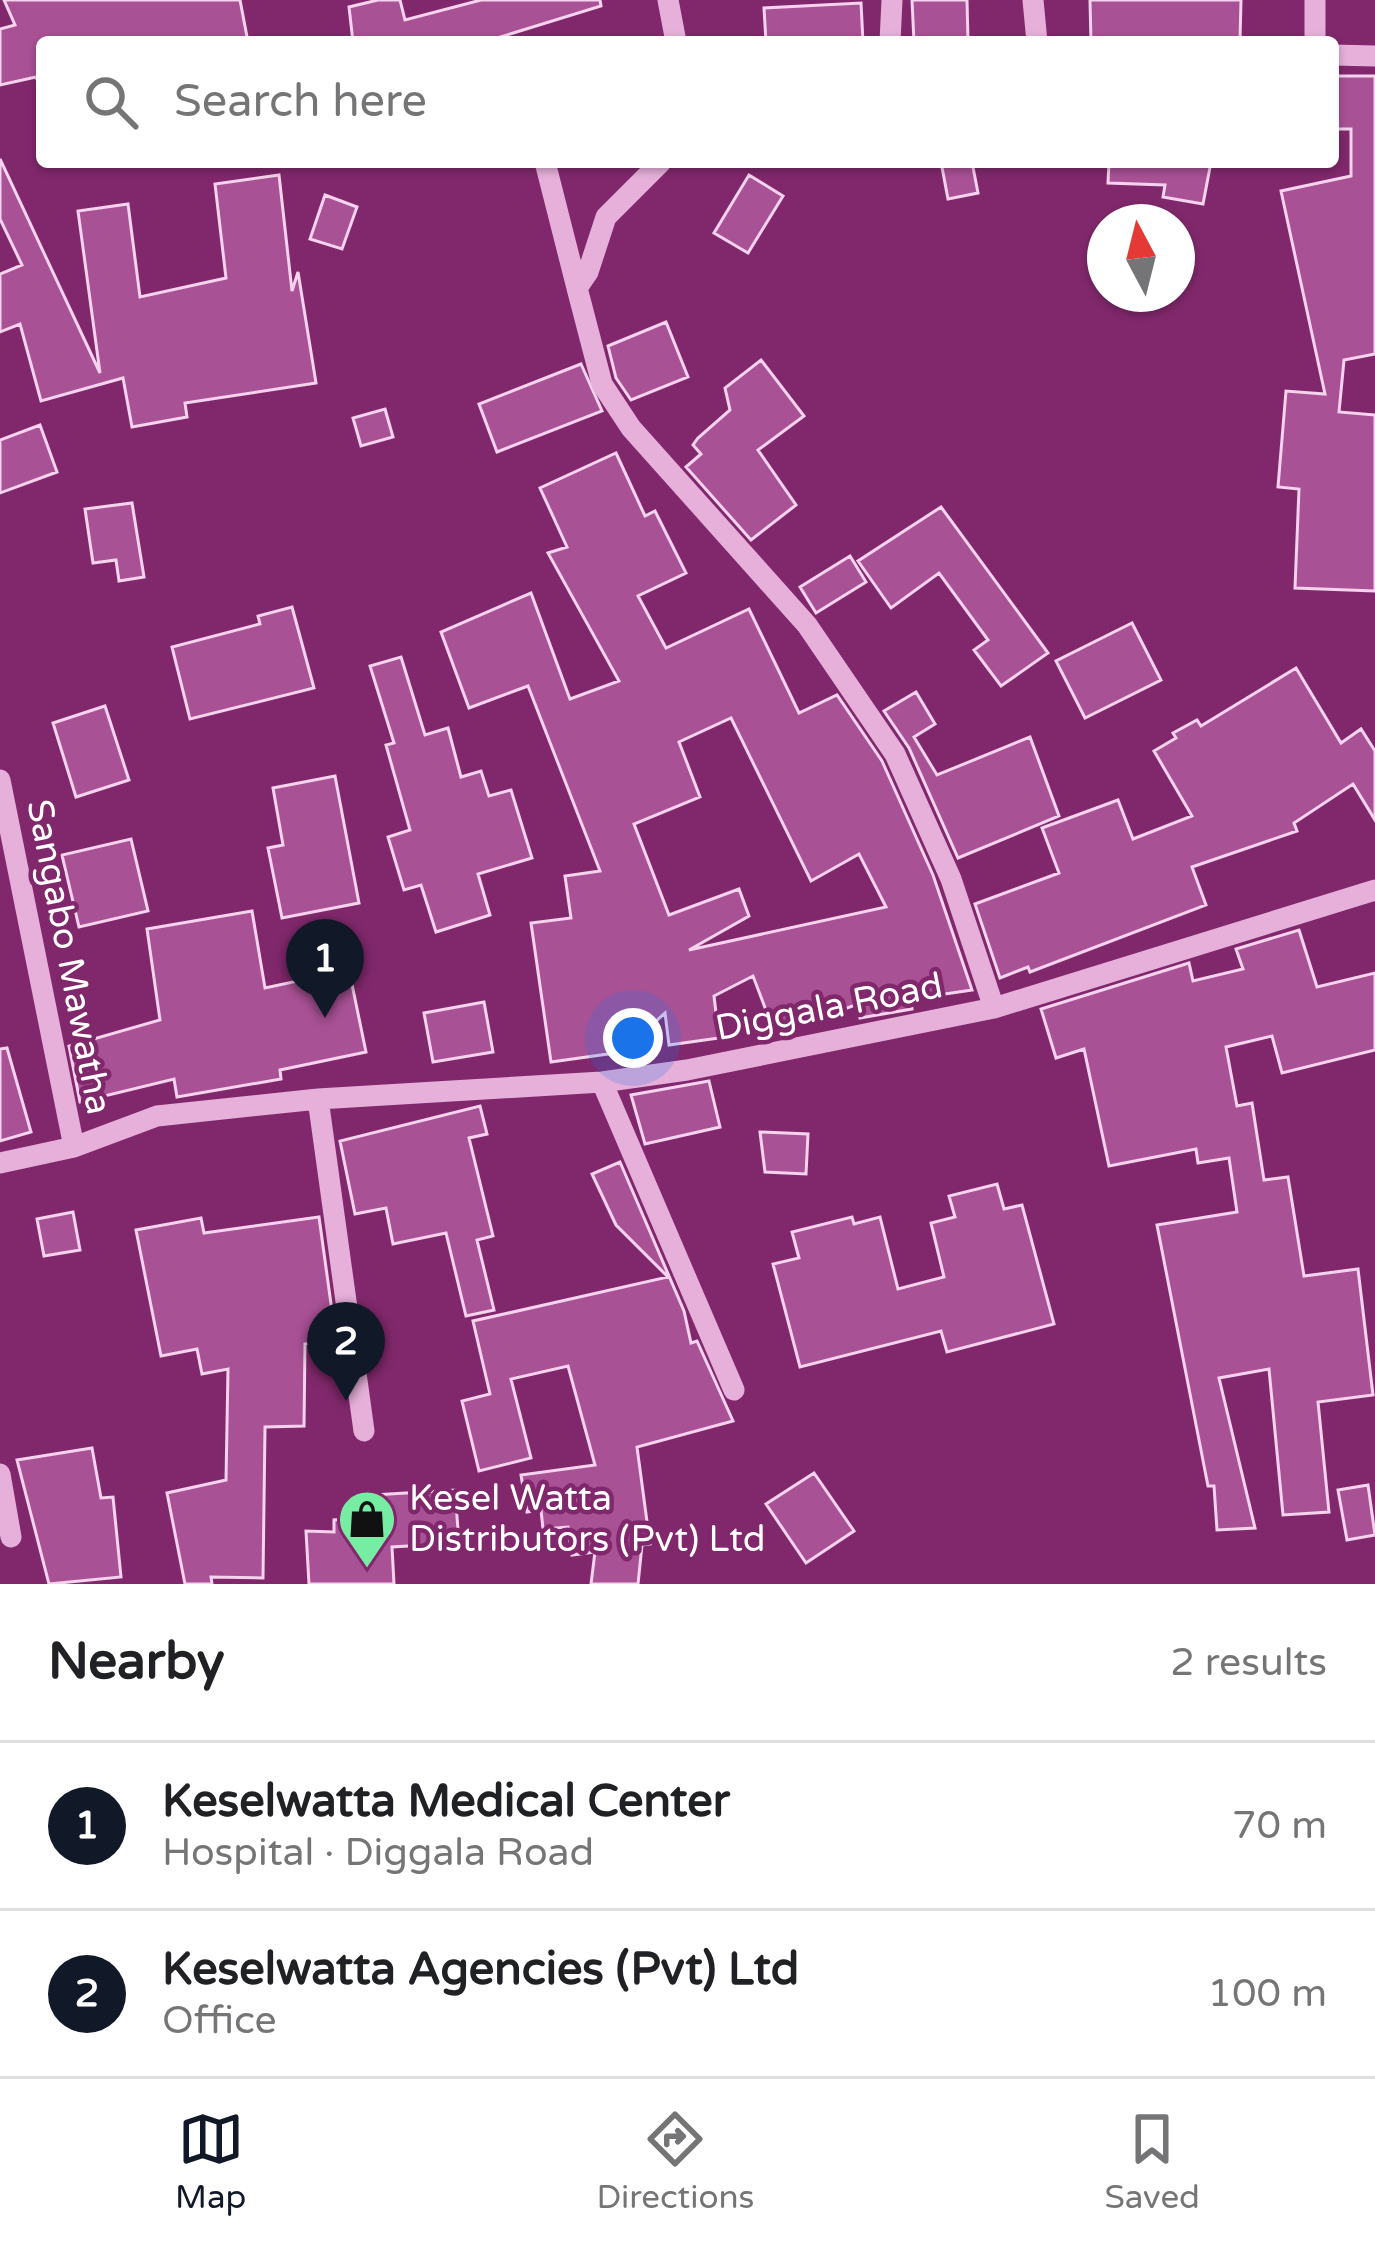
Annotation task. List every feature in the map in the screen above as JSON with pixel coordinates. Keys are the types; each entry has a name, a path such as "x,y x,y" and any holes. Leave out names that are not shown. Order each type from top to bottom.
{"street":[{"path":"668,0 675,36"},
{"path":"890,36 892,0"},
{"path":"1033,0 1036,36"},
{"path":"1315,0 1315,36"},
{"path":"1339,55 1375,56"},
{"path":"546,168 602,384 631,428 807,626 896,754 951,879 994,1008"},
{"path":"577,288 588,272 606,217 655,168"},
{"name":"Sangabo Mawatha","path":"0,780 74,1147"},
{"name":"Diggala Road","path":"0,1163 74,1147 157,1116 318,1099 602,1082 994,1008 1375,890"},
{"path":"602,1082 734,1390"},
{"path":"318,1099 364,1431"},
{"path":"0,1474 11,1538"}],"building":[{"path":"4,0 240,0 247,36 36,36 36,77 0,85 0,29 15,25"},
{"path":"400,0 405,20 481,0 600,0 601,6 504,36 352,36 349,7"},
{"path":"912,0 967,0 968,36 914,36"},
{"path":"1090,0 1241,0 1240,36 1091,36"},
{"path":"861,3 863,36 766,36 764,8"},
{"path":"1339,76 1375,76 1375,354 1344,360 1339,412 1375,415 1375,591 1295,588 1299,489 1278,487 1286,391 1325,394 1281,191 1351,176 1351,129 1339,129"},
{"path":"0,159 100,373 78,211 128,204 140,297 226,278 215,184 279,175 292,291 298,272 316,383 185,403 187,417 132,427 123,378 41,401 20,324 0,332 0,274 22,265 0,219"},
{"path":"942,168 973,168 978,193 948,199"},
{"path":"1109,168 1210,168 1203,204 1163,197 1165,185 1108,183"},
{"path":"749,175 783,196 748,253 714,233"},
{"path":"325,195 357,207 342,249 310,239"},
{"path":"666,322 688,377 631,400 616,378 608,346"},
{"path":"761,360 804,416 758,450 796,505 751,540 686,467 701,454 693,445 698,438 730,410 725,388"},
{"path":"581,364 602,411 497,452 479,404"},
{"path":"385,409 393,437 361,446 353,418"},
{"path":"40,425 57,472 0,493 0,440"},
{"path":"616,453 645,516 655,511 686,573 638,596 666,648 749,609 799,713 837,695 882,761 933,875 972,990 911,999 912,1009 860,1018 858,1004 775,1034 753,976 714,996 719,1038 669,1045 665,1013 622,1052 551,1062 531,923 571,918 565,876 600,871 528,686 469,708 441,632 531,593 570,699 619,681 548,553 567,547 540,488","holes":["731,718 811,881 859,854 886,907 689,950 749,916 739,889 669,915 634,824 700,797 679,742"]},
{"path":"132,503 144,577 119,581 116,560 93,563 85,509"},
{"path":"941,507 1048,653 1001,686 974,650 988,640 939,573 891,608 858,561"},
{"path":"850,556 866,582 816,613 800,587"},
{"path":"292,607 314,688 190,719 172,647 260,624 258,616"},
{"path":"1132,623 1161,680 1085,718 1056,661"},
{"path":"401,657 425,735 448,728 461,777 481,771 489,796 511,790 532,858 478,874 490,915 436,932 421,885 404,890 388,837 410,830 386,745 394,743 370,666"},
{"path":"1296,668 1341,743 1361,729 1375,751 1375,820 1353,784 1294,823 1297,831 1192,867 1206,905 1030,972 1028,967 1000,978 975,904 1059,873 1042,828 1118,800 1133,839 1192,816 1154,751 1176,738 1173,733 1197,720 1201,726"},
{"path":"916,692 935,724 914,737 937,775 1030,737 1059,816 958,858 909,748 884,711"},
{"path":"105,706 129,780 76,797 53,723"},
{"path":"335,776 359,903 282,918 268,848 283,845 273,788"},
{"path":"131,839 148,911 79,927 62,855"},
{"path":"252,911 265,988 349,970 366,1052 280,1070 281,1079 177,1097 174,1079 80,1102 69,1046 160,1020 147,929"},
{"path":"1299,930 1317,987 1375,973 1375,1050 1282,1073 1272,1036 1226,1047 1237,1106 1252,1103 1264,1180 1288,1177 1304,1276 1358,1269 1373,1395 1318,1402 1329,1512 1283,1515 1269,1369 1219,1378 1255,1528 1217,1530 1214,1486 1208,1486 1157,1225 1237,1212 1229,1158 1198,1163 1196,1149 1109,1166 1084,1049 1056,1058 1041,1009 1189,963 1193,981 1243,969 1236,949"},
{"path":"484,1002 493,1052 433,1062 424,1013"},
{"path":"7,1048 31,1132 0,1141 0,1049"},
{"path":"709,1081 720,1127 645,1144 631,1095"},
{"path":"480,1106 487,1134 469,1138 493,1236 477,1240 494,1310 466,1316 446,1233 393,1244 386,1208 355,1214 340,1141"},
{"path":"760,1132 808,1134 806,1174 765,1172"},
{"path":"620,1162 684,1311 691,1343 697,1341 733,1421 637,1447 650,1544 642,1545 638,1584 591,1584 595,1552 572,1555 568,1527 543,1529 541,1510 527,1512 521,1475 595,1465 568,1366 511,1379 531,1458 479,1471 462,1401 490,1394 473,1321 668,1277 616,1225 592,1174"},
{"path":"997,1184 1004,1209 1022,1205 1054,1324 947,1352 941,1331 800,1367 773,1264 799,1258 792,1232 852,1217 854,1224 880,1217 898,1289 944,1277 931,1223 955,1217 949,1196"},
{"path":"73,1212 80,1250 44,1256 37,1219"},
{"path":"319,1217 336,1340 305,1344 304,1426 265,1427 263,1578 211,1577 212,1584 185,1584 167,1493 226,1480 228,1369 202,1374 197,1349 161,1356 136,1230 201,1218 204,1233"},
{"path":"92,1448 101,1498 113,1497 121,1577 49,1584 17,1460"},
{"path":"814,1473 854,1531 806,1563 766,1504"},
{"path":"1368,1485 1375,1535 1347,1540 1338,1490"},
{"path":"455,1490 459,1543 392,1547 394,1584 309,1584 306,1531 334,1532 334,1520 359,1518 357,1496"}],"place":[{"name":"Keselwatta Medical Center","path":"325,1018"},
{"name":"Keselwatta Agencies (Pvt) Ltd","path":"346,1401"},
{"name":"Kesel Watta Distributors (Pvt) Ltd","path":"367,1570"}]}
